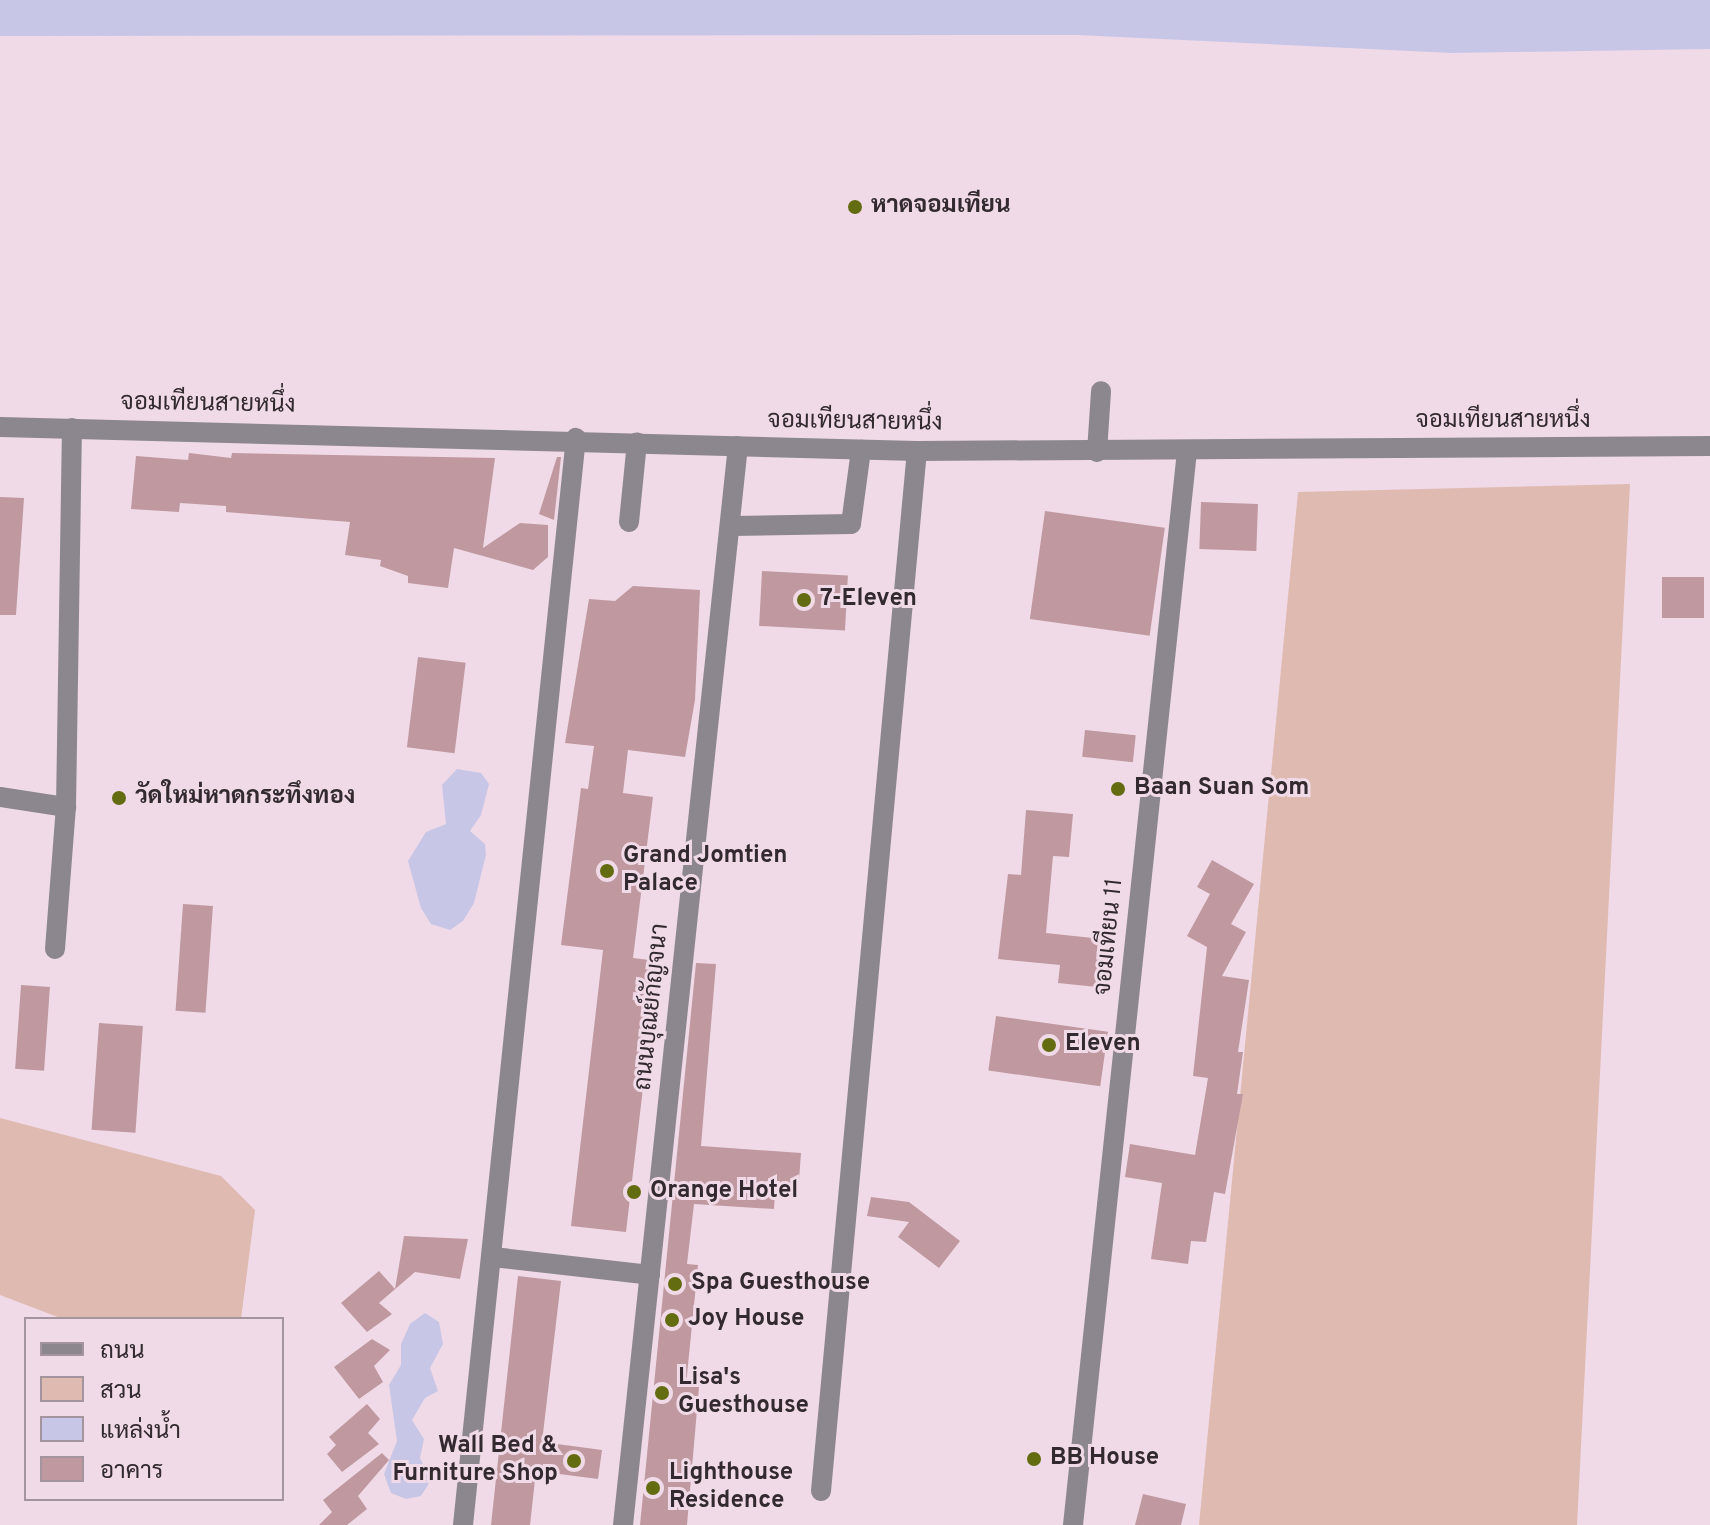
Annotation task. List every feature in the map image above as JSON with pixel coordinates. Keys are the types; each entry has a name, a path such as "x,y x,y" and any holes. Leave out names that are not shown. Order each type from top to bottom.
{"street":[{"path":"1097,452 1101,391"},
{"name":"จอมเทียนสายหนึ่ง","path":"0,427 576,438 917,451 1710,446"},
{"path":"55,949 66,807 72,428"},
{"path":"463,1525 576,438"},
{"path":"629,522 637,442"},
{"name":"ถนนบุณย์กัญจนา","path":"623,1525 732,526 738,446"},
{"path":"732,526 851,524 861,450"},
{"path":"821,1491 917,451"},
{"name":"จอมเทียน 11","path":"1073,1525 1187,451"},
{"path":"0,797 66,807"},
{"path":"493,1257 650,1275"}],"green space":[{"path":"1630,484 1577,1525 1199,1525 1298,492"},
{"path":"0,1118 221,1176 255,1210 241,1317 58,1317 0,1295"}],"water":[{"path":"0,0 1710,0 1710,49 1452,53 1077,35 0,36"},
{"path":"457,769 481,773 489,784 481,815 470,831 485,844 486,855 474,903 463,921 450,930 431,924 421,908 408,861 426,832 446,824 442,785"},
{"path":"425,1313 439,1322 443,1344 430,1368 438,1391 425,1398 412,1420 424,1439 420,1458 431,1480 421,1496 406,1499 391,1493 384,1474 397,1441 389,1385 401,1365 401,1344 410,1324"}],"building":[{"path":"189,453 231,458 232,453 495,458 483,548 520,523 548,525 548,557 533,570 454,548 448,588 408,583 408,576 380,566 381,560 345,555 350,522 226,512 226,506 180,503 179,512 131,509 136,456 188,460"},
{"path":"557,457 561,457 554,520 539,514"},
{"path":"0,497 24,498 16,615 0,615"},
{"path":"1201,502 1258,504 1256,551 1199,549"},
{"path":"1045,511 1165,528 1150,636 1030,619"},
{"name":"7-Eleven","path":"762,571 848,576 845,630 759,626"},
{"path":"1662,577 1704,577 1704,618 1662,618"},
{"path":"633,586 700,590 695,700 685,757 628,750 623,793 653,797 633,958 658,961 626,1232 571,1226 603,950 561,945 581,788 588,789 594,746 565,743 589,599 615,601"},
{"path":"418,657 466,663 455,753 407,747"},
{"path":"1085,730 1136,735 1133,762 1082,757"},
{"path":"1026,810 1073,814 1069,857 1053,856 1046,933 1102,939 1097,987 1058,983 1060,965 998,959 1008,874 1021,875"},
{"path":"1212,860 1254,884 1231,924 1246,932 1222,976 1249,980 1238,1052 1243,1052 1237,1094 1243,1094 1225,1194 1214,1192 1206,1242 1191,1241 1188,1264 1151,1259 1162,1183 1125,1177 1130,1144 1195,1155 1208,1078 1193,1076 1207,947 1187,936 1210,894 1197,887"},
{"path":"183,904 213,906 205,1013 176,1011"},
{"path":"696,963 716,964 701,1146 801,1153 798,1194 775,1192 774,1209 694,1204 687,1264 698,1265 686,1385 699,1387 687,1525 640,1525"},
{"path":"21,985 50,987 44,1071 15,1069"},
{"name":"Eleven","path":"996,1016 1108,1032 1100,1086 988,1070"},
{"path":"99,1023 143,1026 135,1133 92,1130"},
{"path":"871,1197 909,1202 960,1241 939,1268 898,1237 909,1222 867,1216"},
{"path":"404,1236 468,1239 460,1279 415,1272 379,1303 392,1314 367,1332 341,1303 379,1271 395,1289"},
{"path":"518,1276 561,1281 542,1442 602,1450 598,1479 536,1471 530,1525 491,1525"},
{"path":"372,1339 390,1350 374,1366 383,1382 359,1399 334,1367"},
{"path":"367,1404 380,1419 368,1433 379,1444 342,1472 327,1454 336,1445 329,1437"},
{"path":"382,1453 389,1460 358,1496 367,1509 347,1525 319,1525 332,1512 323,1500"},
{"path":"1143,1494 1186,1504 1181,1525 1135,1525"}],"place":[{"name":"หาดจอมเทียน","path":"855,207"},
{"name":"7-Eleven","path":"804,600"},
{"name":"Baan Suan Som","path":"1118,789"},
{"name":"วัดใหม่หาดกระทึงทอง","path":"119,798"},
{"name":"Grand Jomtien Palace","path":"607,871"},
{"name":"Eleven","path":"1049,1045"},
{"name":"Orange Hotel","path":"634,1192"},
{"name":"Spa Guesthouse","path":"675,1284"},
{"name":"Joy House","path":"672,1320"},
{"name":"Lisa's Guesthouse","path":"662,1393"},
{"name":"BB House","path":"1034,1459"},
{"name":"Wall Bed & Furniture Shop","path":"574,1461"},
{"name":"Lighthouse Residence","path":"653,1488"}]}
